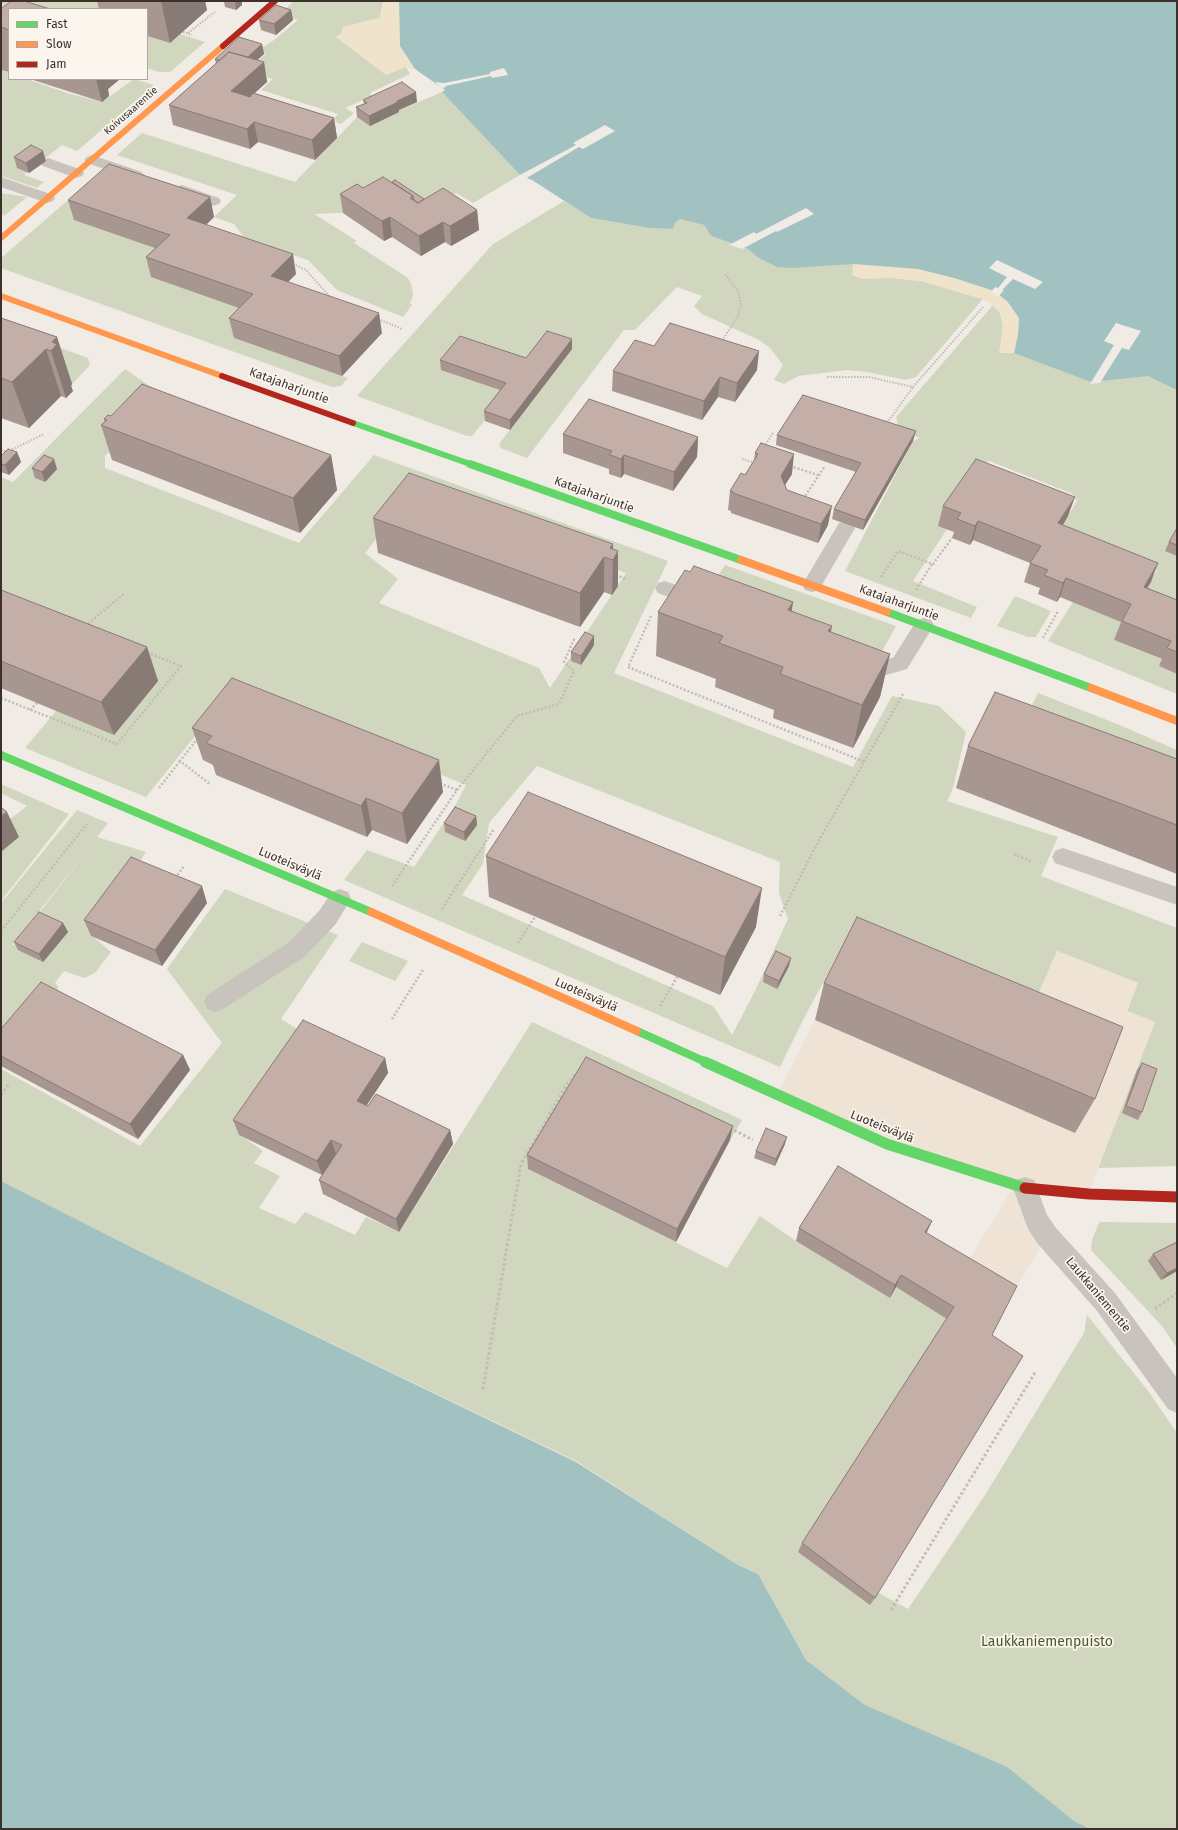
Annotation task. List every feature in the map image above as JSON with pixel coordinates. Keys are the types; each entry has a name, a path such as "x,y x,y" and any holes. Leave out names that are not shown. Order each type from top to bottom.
{"street":[{"name":"Koivusaarentie","path":"2,234 92,160 275,1"},
{"path":"92,160 148,179"},
{"path":"48,163 76,173"},
{"path":"1,182 47,198"},
{"path":"168,186 213,201"},
{"name":"Katajaharjuntie","path":"1,296 924,625 1177,721"},
{"path":"812,585 846,528"},
{"path":"666,588 717,607"},
{"path":"843,654 865,662 886,667 900,664 924,625"},
{"name":"Luoteisväylä","path":"1,755 340,898 887,1144 977,1174 1025,1188 1089,1194 1177,1197"},
{"path":"1063,857 1177,896"},
{"path":"215,1002 296,950 327,918 340,898"},
{"name":"Laukkaniementie","path":"1025,1188 1037,1221 1047,1236 1106,1302 1177,1400"}],"path":[{"path":"188,34 215,12"},
{"path":"292,263 306,270 332,299"},
{"path":"719,345 738,316 741,306 739,293 725,274"},
{"path":"880,424 890,419 913,387 984,306"},
{"path":"374,317 402,329"},
{"path":"827,377 869,377 913,387"},
{"path":"762,450 773,433"},
{"path":"1,450 7,452 44,434"},
{"path":"742,459 756,463"},
{"path":"789,466 818,475"},
{"path":"800,504 825,466"},
{"path":"880,580 898,551 933,564 952,538"},
{"path":"613,574 626,579"},
{"path":"666,588 628,666 865,762"},
{"path":"90,630 84,627 125,594"},
{"path":"1042,638 1058,611"},
{"path":"374,913 457,790 517,716 559,704 574,671 564,662 575,637"},
{"path":"1,698 117,744 181,666 139,649"},
{"path":"780,916 818,842 905,691"},
{"path":"30,710 37,703"},
{"path":"198,737 180,761 210,784"},
{"path":"435,781 457,790"},
{"path":"1,932 91,820"},
{"path":"424,936 494,829"},
{"path":"1014,854 1036,864"},
{"path":"392,1019 440,943"},
{"path":"483,1389 521,1164 566,1086 579,1071"},
{"path":"1,1096 8,1085"},
{"path":"724,1126 753,1140"},
{"path":"890,1610 1036,1371"}],"green space":[{"path":"1,1 118,1 113,8 8,8 1,67"},
{"path":"294,1 383,1 380,18 343,27 342,33 336,37 406,67 410,74 370,93 372,96 345,108 354,113 341,124 335,122 337,120 334,119 338,114 261,90 273,79 246,71 266,54 257,51 274,40 298,20 280,14"},
{"path":"180,34 205,42 170,72 159,72 148,68 148,36 170,43"},
{"path":"1,70 8,73 8,80 30,80 67,93 102,102 133,80 154,85 77,151 62,145 43,160 17,168 27,172 24,175 44,182 37,188 1,176"},
{"path":"442,92 520,175 473,203 456,193 426,209 314,214 357,241 354,243 408,278 412,286 413,295 410,303 412,305 403,317 337,290 308,260 253,242 243,236 234,224 214,217 237,195 117,155 142,133 295,182 357,117 398,111"},
{"path":"103,170 174,255 257,314 234,338 348,378 341,386 332,387 1,268 1,258"},
{"path":"1,193 27,197 4,216 1,212"},
{"path":"564,201 591,218 649,228 673,229 675,223 680,219 704,225 711,236 748,249 757,257 811,252 853,264 892,278 921,281 983,299 916,377 906,380 867,372 847,370 798,376 784,384 774,380 783,365 770,348 759,340 702,314 694,306 702,296 677,287 635,330 624,330 527,458 501,448 499,444 571,349 507,393 472,436 467,436 357,396 493,244"},
{"path":"993,305 1000,313 1003,325 1000,353 1177,352 1177,613 1141,599 1157,570 1059,531 1077,501 1073,494 989,461 980,466 947,529 913,581 977,607 971,618 845,571 913,441 920,438 899,430 896,417"},
{"path":"1,326 88,358 90,365 72,384 1,359"},
{"path":"125,369 167,398 105,456 105,468 299,543 374,455 668,561 614,673 853,767 892,696 939,706 966,732 953,788 947,801 1058,837 1041,876 1177,928 1177,1166 1098,1168 1155,1022 1127,1011 1138,983 1057,951 1033,1007 836,959 804,1018 780,1067 344,880 367,850 414,867 455,806 466,785 232,690 146,797 25,748 56,711 1,618 1,477 13,482","holes":["410,497 626,573 550,688 539,668 379,603 398,579 365,553","537,766 780,862 779,893 788,919 755,991 732,1035 713,1006 462,895 483,864 489,823"]},
{"path":"725,565 896,626 882,651 710,588"},
{"path":"1015,596 1051,611 1036,637 1028,637 997,626"},
{"path":"1073,602 1124,623 1114,640 1163,660 1159,666 1177,674 1177,694 1048,641"},
{"path":"1038,693 1117,724 1177,750 1177,777 1029,712"},
{"path":"1,784 69,814 1,901 1,852 19,837 5,823 27,806 1,793"},
{"path":"77,810 108,823 97,837 146,852 90,934 111,952 95,973 84,978 64,971 55,983 58,986 58,1013 11,1055 1,1067 1,903","holes":["91,846 14,945 12,945"]},
{"name":"Laukkaniemenpuisto","path":"225,889 338,935 281,1019 307,1035 239,1134 263,1151 254,1163 280,1176 259,1208 295,1224 305,1212 355,1235 366,1217 399,1232 532,1022 742,1120 730,1140 586,1072 528,1169 727,1268 760,1216 796,1241 890,1297 896,1287 948,1319 811,1556 908,1609 985,1495 1084,1333 1087,1315 1149,1392 1177,1433 1177,1829 792,1829 865,1705 806,1660 758,1574 738,1565 576,1461 143,1253 1,1181 1,1069 140,1146 222,1043 167,969"},
{"path":"362,942 408,961 395,981 349,961"},
{"path":"1099,1223 1177,1223 1177,1348 1162,1326 1091,1250 1092,1240"}],"sand":[{"path":"383,1 399,1 400,46 415,69 406,67 386,75 336,37 342,33 343,27 380,18"},
{"path":"853,264 918,269 954,278 994,291 1007,301 1019,318 1018,334 1014,353 999,353 1003,325 1000,313 993,305 983,299 921,281 892,278 863,279 852,275"}],"shaded area":[{"path":"1057,951 1138,983 1127,1011 1155,1022 1089,1194 1027,1188 1047,1236 1010,1298 963,1270 1014,1186 778,1094 815,1020 1075,1133 1033,1007"}],"water":[{"path":"399,1 1177,1 1177,390 1148,376 1091,382 1014,353 1018,334 1019,318 1007,301 994,291 954,278 918,269 853,264 792,268 777,267 757,257 748,249 711,236 704,225 680,219 675,223 673,229 649,228 591,218 532,180 520,175 442,92 445,90 415,69 400,46"},
{"path":"1,1181 143,1253 576,1462 738,1565 758,1574 806,1660 865,1705 1007,1767 1074,1821 1090,1829 1,1829"}],"pier":[{"path":"504,68 508,75 492,78 491,76 446,86 443,89 435,82 444,83 490,74 490,72"},
{"path":"605,125 615,131 583,149 579,147 525,179 518,176 576,145 573,143"},
{"path":"806,208 814,214 777,232 776,231 742,249 729,245 754,232 756,234"},
{"path":"997,260 1043,282 1035,289 1013,279 1002,290 1004,290 998,297 991,292 995,287 998,288 1007,277 989,268"},
{"path":"1116,323 1141,331 1129,350 1122,348 1100,383 1090,384 1114,345 1104,341"}],"building":[{"path":"11,1 24,1 47,8 8,8 8,30 1,27 1,9"},
{"path":"276,5 291,10 274,24 259,20"},
{"path":"239,37 262,44 248,57 229,52 220,60 215,59"},
{"path":"229,52 264,62 231,91 250,97 253,93 334,118 312,140 254,122 247,129 169,105"},
{"path":"402,82 416,92 369,116 356,107 367,103 363,100"},
{"path":"31,145 43,151 26,163 14,157"},
{"path":"109,164 210,197 187,218 293,254 271,276 379,313 339,356 229,318 253,294 146,257 170,235 68,200"},
{"path":"383,177 413,196 410,198 418,203 443,188 477,210 450,226 443,222 419,236 390,217 382,221 340,194 357,184 363,188"},
{"path":"395,180 424,199 418,203 414,200 413,196 392,182"},
{"path":"1,318 57,337 52,342 57,344 51,351 46,349 12,382 1,378"},
{"path":"670,323 759,351 737,383 720,377 704,401 613,371 635,340 654,346"},
{"path":"547,331 572,339 510,420 484,411 506,383 440,360 460,336 526,358"},
{"path":"142,384 331,455 293,498 101,425 107,420 104,419 108,415 111,416"},
{"path":"803,395 916,431 865,520 834,509 861,463 777,435"},
{"path":"589,399 698,437 674,472 624,455 621,459 609,455 612,451 563,434"},
{"path":"761,443 794,454 781,476 787,490 832,506 821,524 730,491 741,473 745,475 758,454 755,453"},
{"path":"8,449 17,452 5,465 1,464 1,456"},
{"path":"44,455 54,459 42,472 32,468"},
{"path":"976,459 1075,497 1058,523 1158,563 1144,587 1177,600 1177,652 1167,648 1171,641 1122,621 1131,604 1066,578 1063,583 1044,575 1048,570 1030,563 1041,546 978,521 975,526 957,519 961,513 943,506"},
{"path":"409,473 613,544 610,548 618,551 613,560 604,557 580,593 373,518"},
{"path":"1177,528 1177,545 1169,542"},
{"path":"694,566 793,602 788,610 832,626 828,631 890,654 862,705 780,674 783,667 719,643 723,636 658,612 685,570 690,572"},
{"path":"1,590 147,647 101,702 1,661"},
{"path":"585,632 594,636 581,656 571,652"},
{"path":"232,678 439,760 402,813 366,798 361,806 206,743 212,736 192,728"},
{"path":"995,692 1177,759 1177,825 968,746"},
{"path":"528,792 762,888 725,957 486,856"},
{"path":"1,807 7,812 1,816"},
{"path":"455,807 476,816 464,832 444,823"},
{"path":"131,857 202,886 155,950 84,920"},
{"path":"39,912 63,923 39,954 14,942"},
{"path":"857,917 1123,1027 1095,1099 824,983"},
{"path":"776,951 791,958 779,981 764,974"},
{"path":"41,982 183,1055 130,1124 1,1056 1,1029"},
{"path":"303,1020 385,1058 357,1101 368,1106 376,1094 450,1130 396,1219 319,1180 342,1145 331,1140 317,1161 233,1120"},
{"path":"586,1057 733,1126 677,1229 527,1155"},
{"path":"1142,1063 1157,1069 1142,1112 1126,1106"},
{"path":"766,1128 787,1137 776,1159 756,1151"},
{"path":"838,1166 932,1221 925,1232 1017,1286 992,1335 1023,1356 875,1598 802,1543 954,1307 901,1275 895,1285 799,1228"},
{"path":"1177,1242 1177,1268 1167,1273 1153,1254"}],"traffic: fast":[{"path":"353,423 741,560"},
{"path":"887,612 1091,688"},
{"path":"1,755 371,912"},
{"path":"637,1031 887,1144 1025,1188"}],"traffic: slow":[{"path":"1,238 223,46"},
{"path":"1,296 222,376"},
{"path":"741,560 887,612"},
{"path":"1091,688 1177,721"},
{"path":"371,912 637,1031"}],"traffic: jam":[{"path":"223,46 275,1"},
{"path":"222,376 353,423"},
{"path":"1025,1188 1089,1194 1177,1197"}]}
